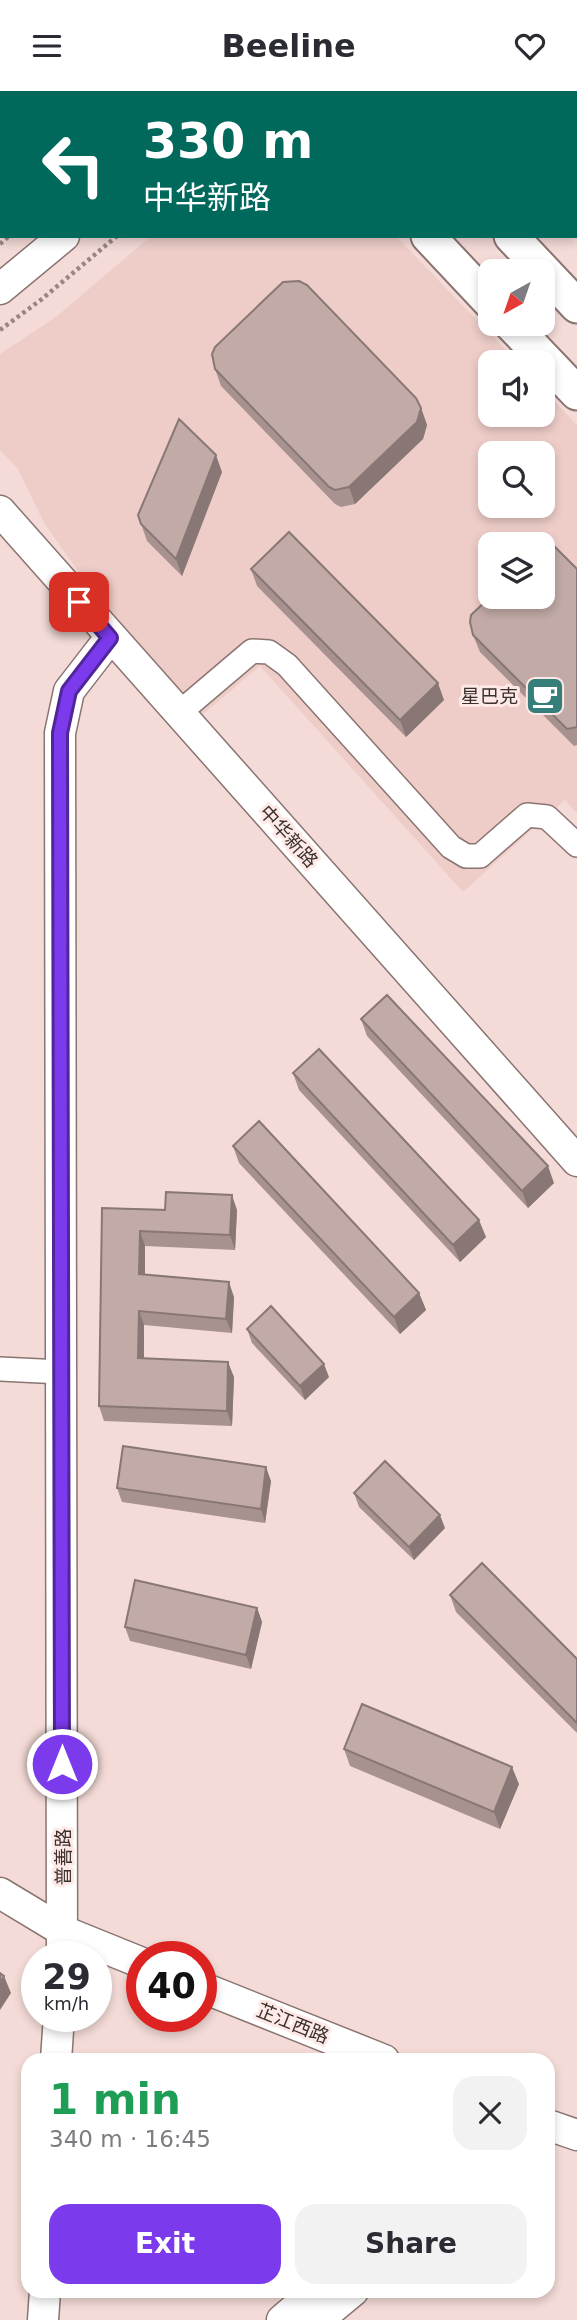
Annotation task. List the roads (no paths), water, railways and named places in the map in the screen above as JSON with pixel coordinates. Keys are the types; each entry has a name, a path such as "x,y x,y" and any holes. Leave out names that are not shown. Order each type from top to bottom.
{"main road":[{"path":"430,238 478,289"},
{"path":"513,238 577,306"},
{"path":"522,336 577,393"}],"street":[{"path":"0,289 62,238"},
{"name":"中华新路","path":"0,512 577,1161"},
{"name":"普善路","path":"62,1941 60,733 69,691 110,638"},
{"path":"179,713 252,651 269,652 287,665 451,847 466,856 480,856 527,815 547,817 577,845"},
{"path":"0,1369 61,1373"},
{"path":"0,1893 58,1941"},
{"name":"芷江西路","path":"217,1993 366,2053"},
{"path":"57,2053 58,2032"},
{"path":"555,2127 577,2135"},
{"path":"43,2320 45,2298"},
{"path":"282,2320 308,2298"},
{"path":"318,2320 344,2298"}],"place":[{"name":"星巴克","path":"545,696"}]}
